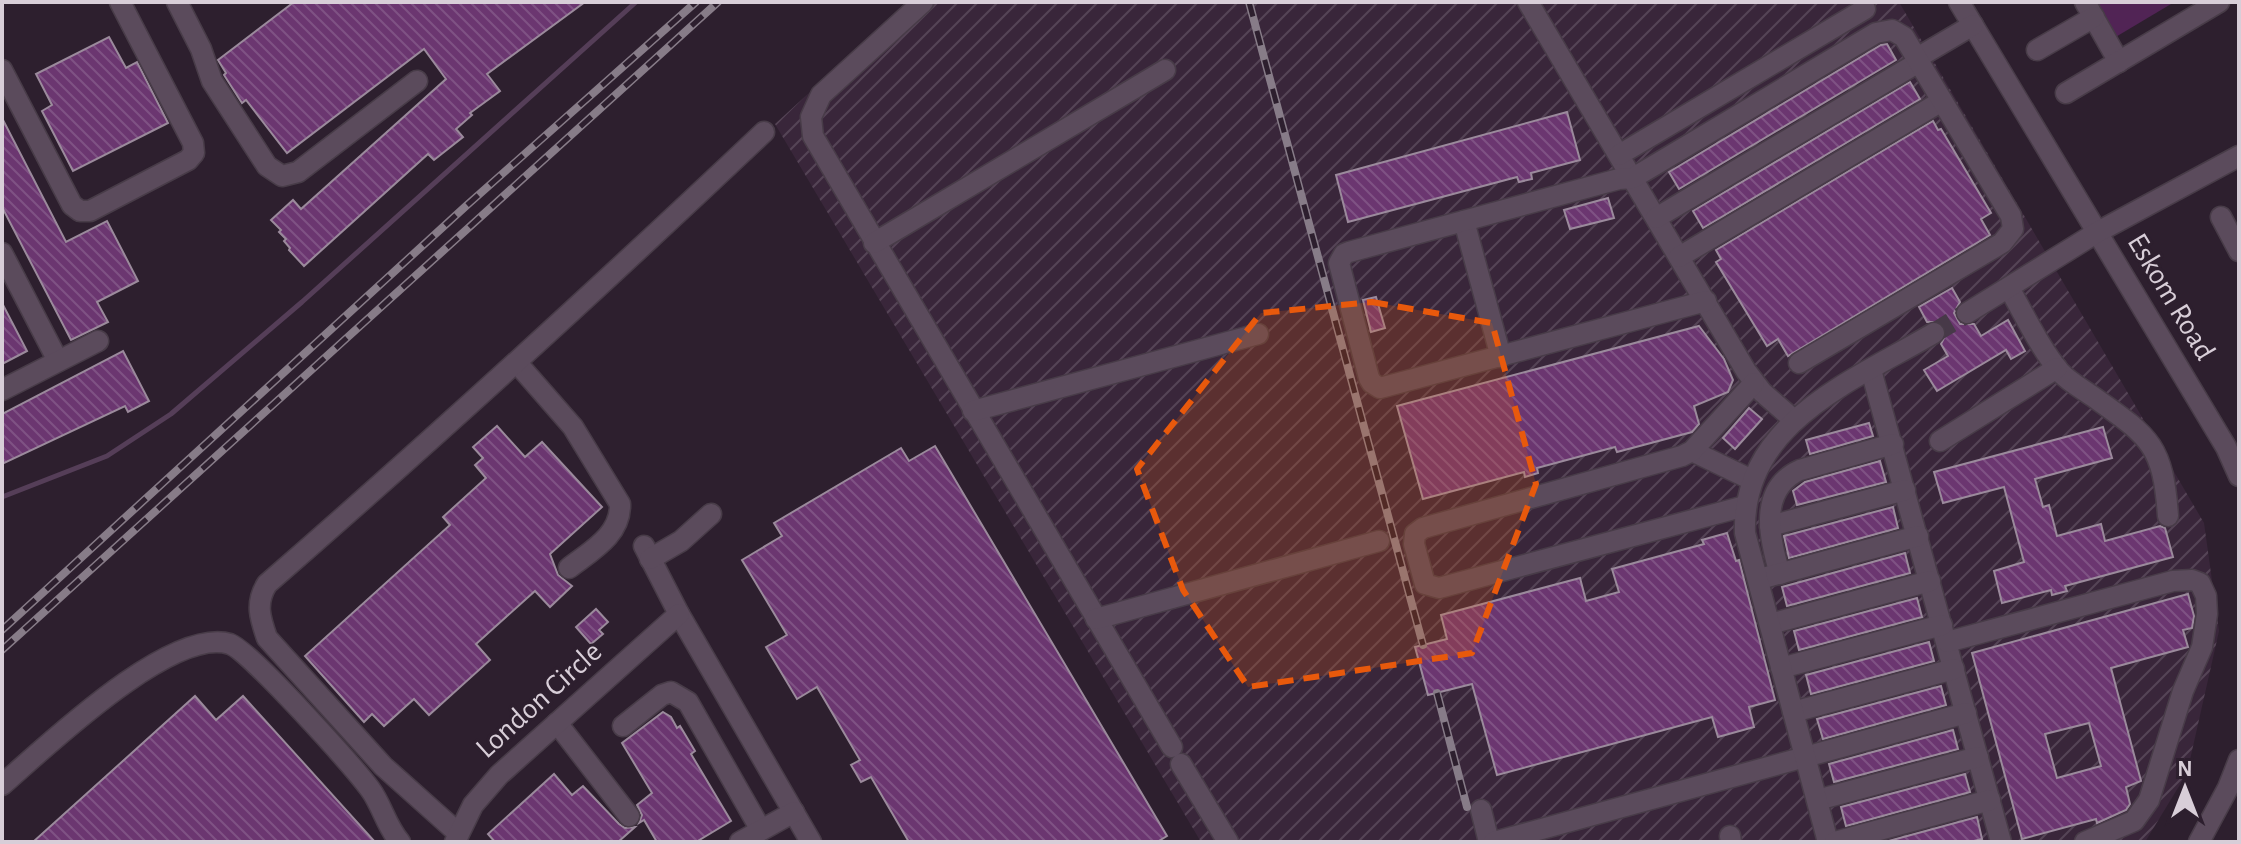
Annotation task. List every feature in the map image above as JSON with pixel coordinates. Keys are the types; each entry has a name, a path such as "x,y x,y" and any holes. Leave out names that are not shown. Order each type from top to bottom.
{"street":[{"path":"2,70 72,205 80,211 90,211 188,160 194,153 193,143 120,2"},
{"path":"177,2 201,49 212,81 267,166 282,176 298,172 417,81"},
{"path":"923,2 821,95 811,117 816,145 1228,842"},
{"path":"1528,2 1754,383 1794,420"},
{"name":"Eskom Road","path":"1959,2 2226,447 2239,476"},
{"path":"2066,93 2119,62 2184,11 2219,2"},
{"path":"1619,155 1865,9"},
{"path":"2037,50 2089,9 2119,62"},
{"path":"1656,218 1973,25"},
{"path":"1706,301 1380,388 1369,378 1339,268 1344,254 1619,179 1633,178 1881,31 1892,30 1904,37 2011,216 2010,235 2002,243 1799,363"},
{"path":"874,243 1165,70"},
{"path":"1679,257 1942,101"},
{"path":"457,838 383,766 267,638 260,619 261,594 267,584 517,363 764,132"},
{"name":"Eskom Road","path":"2096,233 2239,156"},
{"path":"2221,217 2239,251"},
{"path":"1464,221 1501,357"},
{"path":"1967,313 2096,233"},
{"path":"2,253 58,361"},
{"path":"2009,288 2062,375 2137,427 2149,441 2156,452 2166,487 2168,516"},
{"path":"1828,842 1745,533 1745,506 1752,480 1772,445 1794,420 1823,398 1934,333"},
{"path":"973,411 1258,334"},
{"path":"2,390 98,341"},
{"path":"517,363 573,427 620,504 620,517 610,534 569,568"},
{"path":"1940,441 2057,368"},
{"path":"1871,370 2001,842"},
{"path":"1745,506 1439,588 1425,584 1414,544 1418,530 1666,462 1692,451 1754,383"},
{"path":"1780,574 1773,551 1769,514 1776,489 1792,473 1893,444"},
{"path":"1692,451 1752,480"},
{"path":"1770,526 1905,490"},
{"path":"711,514 681,541 647,552 679,614 811,842"},
{"path":"1757,580 1918,536"},
{"path":"1096,619 1379,541"},
{"path":"1781,668 2173,581 2192,580 2200,583 2206,596 2207,614 2202,647 2183,691 2149,800 2134,821 2085,842"},
{"path":"1770,624 1930,581"},
{"name":"London Circle","path":"457,838 473,805 499,775 679,614"},
{"path":"2,785 104,698 167,657 192,645 215,642 233,645 249,656 371,790 400,842"},
{"path":"1793,712 1954,669"},
{"path":"623,726 662,695 671,692 688,702 761,830"},
{"path":"1481,810 1492,842 1966,713"},
{"path":"557,723 629,816"},
{"path":"1817,800 1978,757"},
{"path":"2199,842 2239,760"},
{"path":"1835,842 1990,800"},
{"path":"740,842 794,812"}],"highlighted area":[{"path":"1372,302 1492,323 1536,484 1472,653 1248,687 1183,590 1137,469 1261,313"}],"shaded area":[{"path":"909,2 1899,2 2204,523 2219,631 2187,773 2145,842 1201,842 775,124"},
{"path":"2093,2 2169,2 2171,4 2114,38"}],"building":[{"path":"294,2 585,2 487,74 500,91 470,113 472,115 456,129 463,137 434,160 428,154 304,266 289,250 284,241 286,239 279,232 281,230 271,220 293,200 301,209 446,79 424,49 287,153 246,100 242,103 218,60"},
{"path":"109,37 126,68 137,62 168,123 73,171 42,111 52,105 36,74"},
{"path":"1887,44 1896,60 1679,189 1669,172"},
{"path":"1910,82 1920,99 1703,228 1693,211"},
{"path":"1567,112 1580,160 1531,173 1532,179 1519,182 1517,177 1348,222 1336,175"},
{"path":"2,118 66,242 107,221 138,281 97,302 108,322 71,340 2,207"},
{"path":"1933,121 1938,130 1941,129 1991,213 1981,219 1990,235 1788,356 1778,339 1767,346 1716,262 1721,259 1716,250"},
{"path":"1608,198 1614,218 1570,229 1564,210"},
{"path":"1952,288 1960,302 1954,313 1960,324 1974,324 1981,336 2008,320 2025,351 2011,359 2006,350 1937,391 1924,370 1948,356 1941,344 1947,332 1940,322 1927,322 1919,307"},
{"path":"1376,297 1385,328 1371,332 1363,300"},
{"path":"2,303 27,351 2,364"},
{"path":"1699,326 1724,359 1733,380 1728,392 1694,406 1699,424 1692,432 1617,452 1615,447 1537,468 1538,473 1525,477 1524,472 1423,499 1397,406"},
{"path":"123,351 149,401 128,412 125,406 2,464 2,414"},
{"path":"1749,408 1762,419 1735,449 1723,438"},
{"path":"1869,423 1873,436 1810,454 1806,440"},
{"path":"497,426 525,457 542,442 602,507 550,554 558,575 572,586 550,607 535,591 476,644 490,660 429,715 414,699 384,726 372,714 364,722 305,656 450,525 443,517 486,478 475,465 483,458 473,447"},
{"path":"2103,427 2112,458 2035,479 2043,507 2049,505 2057,536 2101,524 2105,541 2160,526 2165,528 2173,557 2065,586 2067,591 2052,595 2051,590 2002,603 1994,571 2024,562 2004,487 1943,503 1934,472"},
{"path":"935,446 1167,836 1157,842 909,842 871,777 861,782 851,765 860,760 817,687 797,699 766,647 787,635 742,560 782,536 774,523 901,448 909,461"},
{"path":"1880,461 1886,482 1797,505 1793,491 1805,482"},
{"path":"1893,507 1898,528 1789,558 1784,536"},
{"path":"1727,533 1736,561 1739,560 1775,700 1749,707 1754,727 1718,737 1712,717 1497,775 1472,684 1428,695 1415,647 1447,639 1441,615 1580,578 1586,601 1619,592 1612,569 1704,544 1702,540"},
{"path":"1905,553 1910,573 1787,606 1782,587"},
{"path":"2188,594 2194,616 2192,628 2183,630 2188,647 2111,668 2141,781 2126,787 2130,804 2126,810 2097,823 2096,819 2022,839 1972,653","holes":["2089,723 2101,766 2057,778 2045,734"]},
{"path":"1917,598 1922,617 1799,650 1794,631"},
{"path":"596,609 608,622 599,630 603,634 591,644 576,627"},
{"path":"1929,642 1934,661 1811,694 1806,675"},
{"path":"1941,686 1946,705 1823,739 1817,719"},
{"path":"195,696 216,720 243,696 375,842 33,842"},
{"path":"663,712 671,717 677,728 680,726 695,751 691,754 731,821 696,842 657,842 644,820 639,823 642,815 637,805 652,793 622,743"},
{"path":"1953,730 1958,749 1834,782 1829,764"},
{"path":"554,774 572,795 583,786 619,824 625,828 635,827 618,842 495,842 488,834"},
{"path":"1965,774 1970,792 1846,826 1841,807"},
{"path":"1977,817 1982,839 1970,842 1885,842"}],"waterway":[{"path":"2,497 107,456 171,414 302,302 636,2"}],"tunnel":[{"path":"1934,333 1967,313"}],"railway":[{"path":"2,630 466,206 696,2"},
{"path":"2,650 718,2"},
{"path":"1249,2 1423,645"},
{"path":"1437,693 1467,807"}]}
